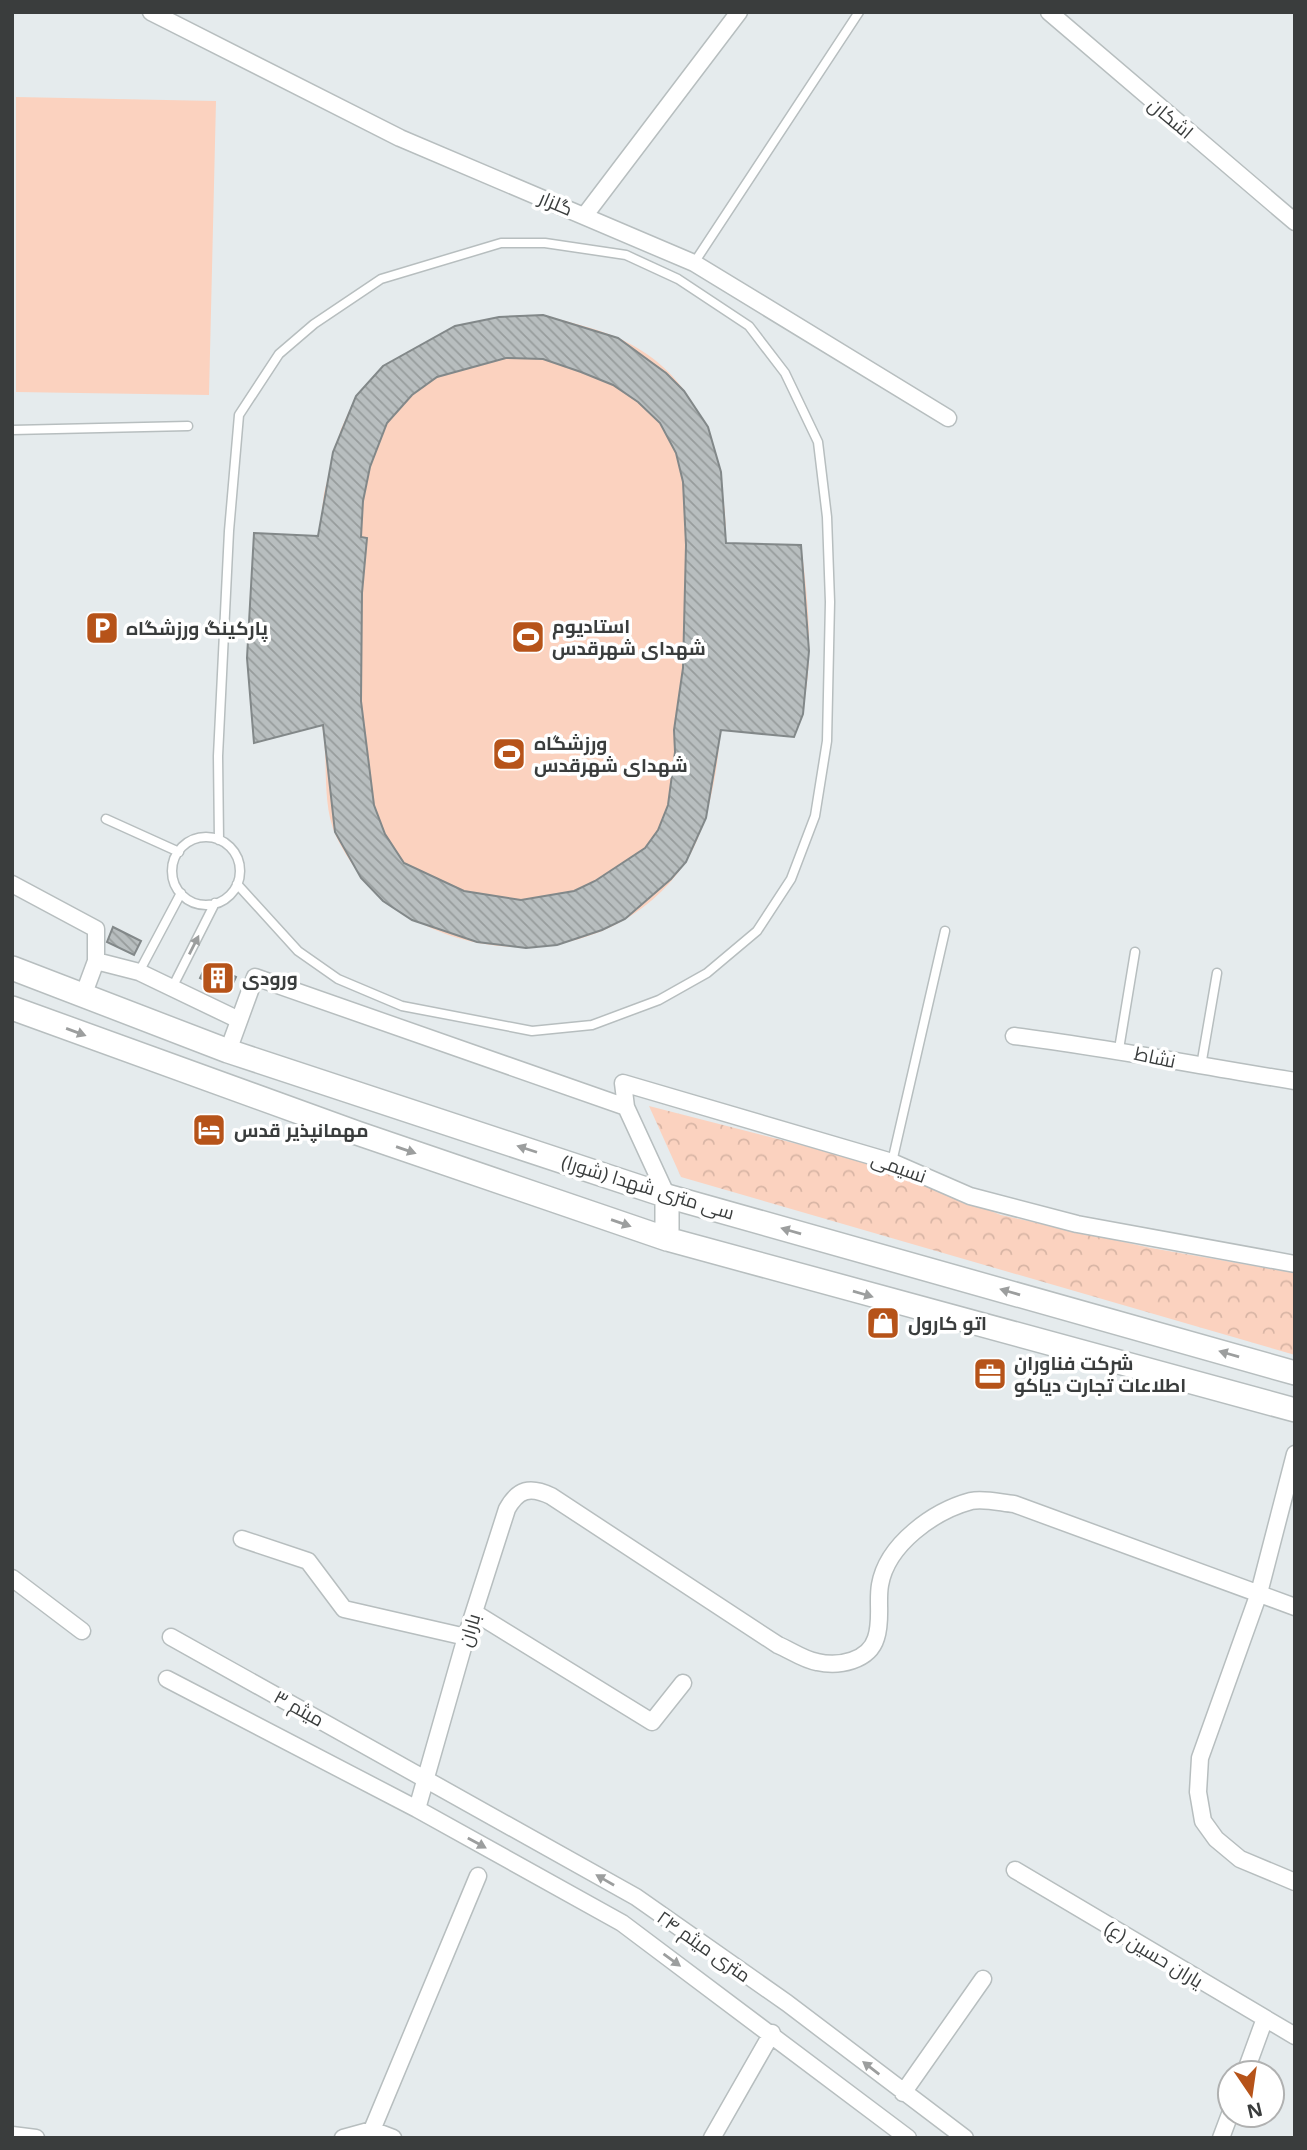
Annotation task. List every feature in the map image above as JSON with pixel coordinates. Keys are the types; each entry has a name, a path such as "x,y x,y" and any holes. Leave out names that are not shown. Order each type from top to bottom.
{"main road":[{"name":"سی متری شهدا (شورا)","path":"12,968 228,1051 667,1196 1295,1373"},
{"name":"سی متری شهدا (شورا)","path":"12,1008 357,1133 667,1239 1295,1410"},
{"path":"667,1196 667,1239"}],"street":[{"path":"585,215 738,12"},
{"name":"اشکان","path":"1049,12 1295,222"},
{"name":"گلزار","path":"154,13 400,138 694,263 948,418"},
{"path":"12,884 96,929 96,961 83,996"},
{"path":"96,961 139,972 173,986 239,1020"},
{"path":"228,1051 255,977 626,1107 667,1196"},
{"name":"نشاط","path":"1014,1036 1119,1049 1295,1081"},
{"name":"نسیمی","path":"626,1107 624,1083 892,1162 970,1196 1077,1224 1295,1264"},
{"path":"1295,1454 1259,1594 1199,1758 1198,1792 1203,1821 1216,1839 1240,1859 1295,1882"},
{"name":"باران","path":"418,1810 466,1637 507,1509 515,1494 527,1490 538,1490 551,1496 778,1645 817,1662 846,1663 864,1656 875,1642 880,1623 880,1585 886,1566 898,1548 918,1528 973,1501 1014,1504 1259,1594"},
{"path":"242,1539 308,1561 344,1609 466,1637"},
{"path":"12,1578 82,1631"},
{"path":"1259,1594 1295,1607"},
{"path":"475,1613 652,1722 683,1683"},
{"name":"میثم ۳","path":"171,1637 427,1779"},
{"name":"میثم ۳","path":"167,1679 418,1810"},
{"name":"۲۴ متری میثم","path":"427,1779 635,1897 787,2003 965,2138"},
{"name":"۲۴ متری میثم","path":"418,1810 622,1923 772,2033 908,2138"},
{"name":"یاران حسین (ع)","path":"1015,1870 1264,2021 1295,2036"},
{"path":"372,2130 478,1876"},
{"path":"622,1923 635,1897"},
{"path":"903,2093 983,1979"},
{"path":"1250,2059 1264,2021"},
{"path":"712,2138 772,2033"},
{"path":"343,2138 372,2130 393,2138"},
{"path":"12,2135 36,2138"}],"lane":[{"path":"694,263 859,12"},
{"path":"219,840 219,743 229,531 239,415 279,354 314,324 381,279 501,243 545,243 626,256 678,279 749,326 785,373 818,442 827,517 830,602 827,741 815,816 791,878 757,931 707,973 659,1000 592,1025 532,1031 402,1006 338,979 298,951 237,884"},
{"path":"12,430 188,425"},
{"path":"106,819 178,852"},
{"path":"197,838 219,840 235,853 240,874 237,884 232,893 215,903 197,903 181,893 172,873 178,852 197,838"},
{"path":"139,972 181,893"},
{"path":"173,986 215,903"},
{"path":"892,1162 945,931"},
{"path":"1119,1049 1135,952"},
{"path":"1201,1066 1217,973"}],"green space":[{"path":"16,97 216,101 209,395 16,392"},
{"name":"استادیوم شهدای شهرقدس","path":"543,315 607,333 645,353 669,373 688,396 703,422 714,450 725,511 726,543 801,545 807,593 808,667 806,691 794,737 720,730 714,780 700,834 685,863 649,903 604,930 555,944 503,946 452,936 405,914 366,881 336,836 331,823 322,725 254,743 247,658 254,533 319,536 324,493 341,429 356,396 383,366 455,326 499,317"},
{"path":"649,1106 868,1162 1001,1215 1151,1248 1295,1273 1295,1355 681,1177"}],"building":[{"path":"543,315 618,338 666,373 684,391 708,427 721,472 726,543 801,545 809,651 803,714 794,737 721,730 706,818 686,862 671,879 625,919 602,930 557,945 526,948 477,942 412,920 383,901 361,878 335,832 323,725 254,743 247,658 254,533 318,536 333,452 356,396 383,366 455,326 499,317","holes":["506,358 543,359 613,385 638,402 660,423 676,453 683,482 686,545 683,668 674,730 675,752 668,805 658,830 645,848 595,881 574,891 521,900 464,891 404,863 385,834 374,805 361,701 362,593 367,538 361,537 363,501 370,467 387,423 412,395 437,377"]},
{"path":"113,927 141,941 134,955 107,942"},
{"name":"ورودی","path":"207,963 236,977 229,992 200,978"}],"place":[{"name":"پارکینگ ورزشگاه","path":"102,628"},
{"name":"استادیوم شهدای شهرقدس","path":"528,637"},
{"name":"ورزشگاه شهدای شهرقدس","path":"509,754"},
{"name":"ورودی","path":"218,978"},
{"name":"مهمانپذیر قدس","path":"209,1130"},
{"name":"اتو کارول","path":"883,1323"},
{"name":"شرکت فناوران اطلاعات تجارت دیاکو","path":"990,1374"}]}
